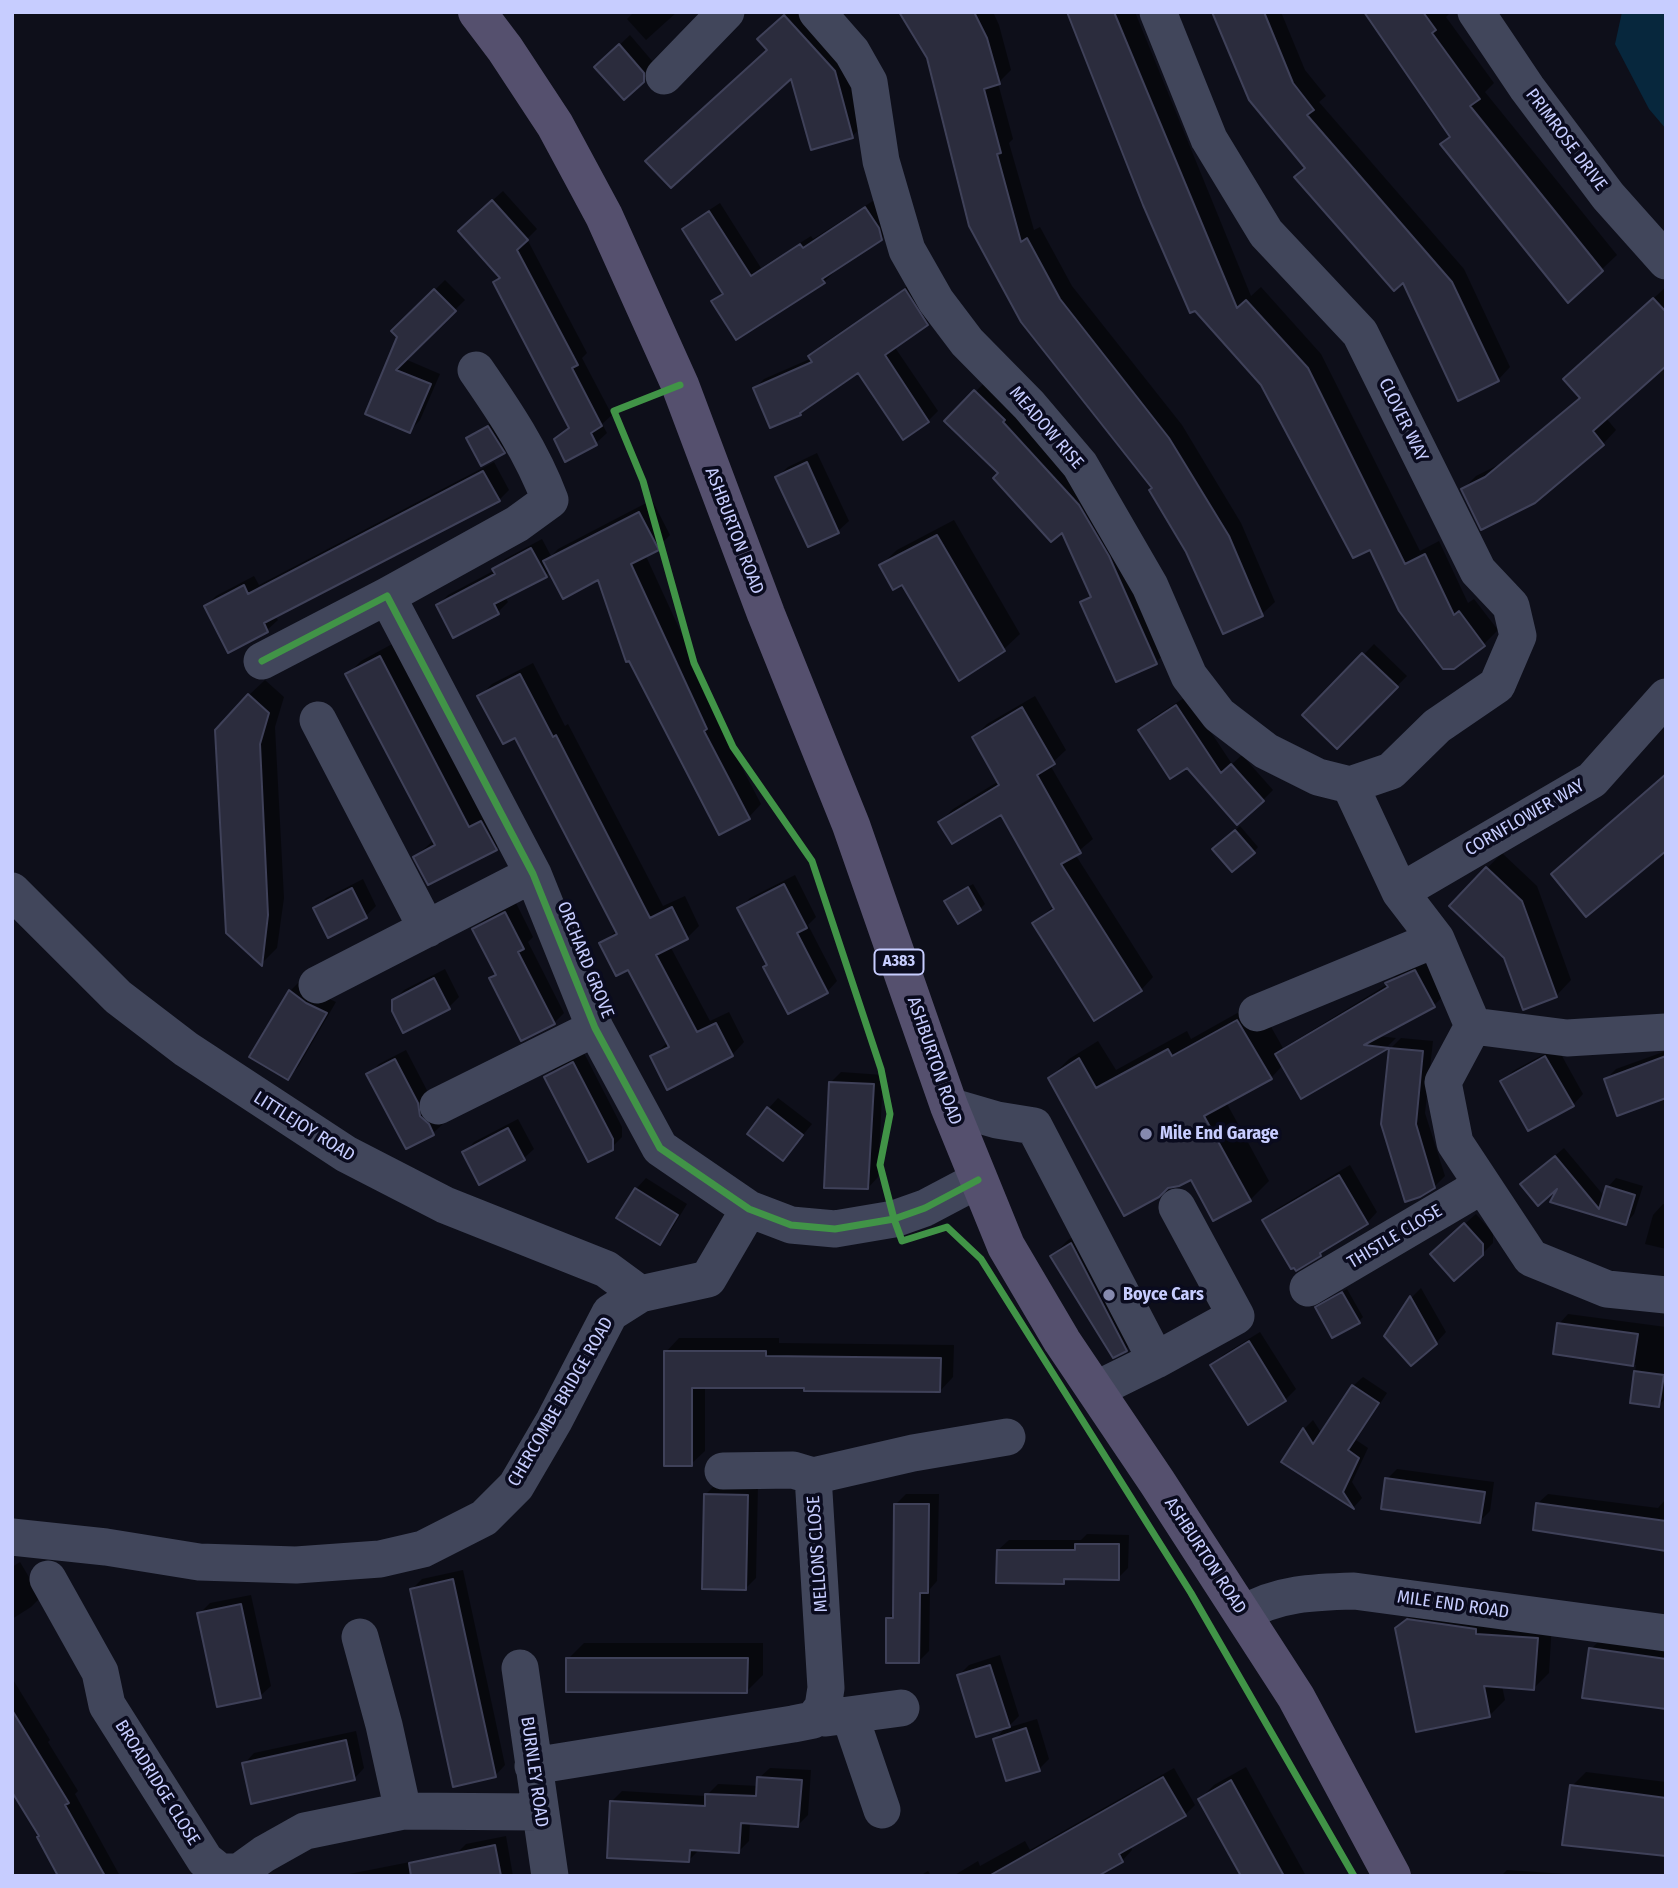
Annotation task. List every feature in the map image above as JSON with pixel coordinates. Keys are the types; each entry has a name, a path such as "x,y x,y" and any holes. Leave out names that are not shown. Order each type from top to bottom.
{"main road":[{"name":"ASHBURTON ROAD","path":"477,12 505,49 561,136 604,216 670,363 766,614 851,825 949,1106 1006,1246 1030,1289 1296,1697 1392,1876"}],"street":[{"path":"664,76 726,12"},
{"name":"MEADOW RISE","path":"817,12 852,52 869,82 881,161 907,250 936,301 967,342 1029,405 1080,465 1150,586 1189,676 1219,715 1266,751 1318,778 1350,785"},
{"name":"CLOVER WAY","path":"1158,12 1209,139 1266,233 1360,333 1478,571 1511,606 1516,626 1518,636 1497,685 1437,726 1391,771 1350,785"},
{"name":"PRIMROSE DRIVE","path":"1476,12 1527,88 1608,196 1666,261"},
{"path":"262,661 517,524 550,500 539,470 512,421 476,370"},
{"name":"ORCHARD GROVE","path":"387,596 533,874 595,1028 660,1148 749,1209 791,1225 835,1229 894,1219 925,1208 978,1180"},
{"name":"CORNFLOWER WAY","path":"1400,892 1591,779 1666,697"},
{"path":"318,720 427,929"},
{"path":"1350,785 1400,892 1436,939 1473,1026"},
{"path":"317,985 533,874"},
{"name":"LITTLEJOY ROAD","path":"12,891 118,997 186,1049 346,1154 445,1205 606,1269 640,1294"},
{"path":"1257,1013 1436,939"},
{"path":"1473,1026 1567,1038 1666,1032"},
{"path":"1473,1026 1443,1082 1455,1143 1531,1258 1607,1289 1666,1295"},
{"path":"438,1106 595,1028"},
{"path":"949,1106 997,1120 1034,1126 1156,1360"},
{"name":"THISTLE CLOSE","path":"1308,1288 1481,1186"},
{"path":"1095,1390 1236,1316 1177,1207"},
{"name":"CHERCOMBE BRIDGE ROAD","path":"12,1537 106,1547 199,1562 282,1565 380,1559 423,1549 484,1518 516,1486 554,1421 610,1313 640,1294 708,1279 749,1209"},
{"path":"813,1476 913,1453 1007,1437"},
{"name":"MELLONS CLOSE","path":"723,1471 793,1470 813,1476 826,1688 823,1707 813,1720"},
{"name":"BROADRIDGE CLOSE","path":"48,1579 100,1672 107,1705 205,1860 220,1872 239,1872 305,1831 403,1811 540,1812"},
{"name":"MILE END ROAD","path":"1243,1614 1259,1604 1306,1592 1354,1591 1666,1633"},
{"path":"360,1637 384,1725 403,1811"},
{"name":"BURNLEY ROAD","path":"520,1668 550,1876"},
{"path":"533,1766 901,1708"},
{"path":"850,1716 882,1810"}],"water":[{"path":"1622,12 1666,12 1666,129 1649,109 1615,44"}],"building":[{"path":"899,12 974,12 987,38 1000,84 984,89 1001,153 997,154 1021,242 1027,238 1060,299 1169,438 1229,536 1263,616 1223,634 1186,552 1149,490 1152,488 1021,322 969,226 927,58"},
{"path":"1067,12 1114,12 1237,308 1246,300 1308,368 1405,564 1425,554 1454,615 1459,611 1485,646 1454,669 1443,669 1399,611 1370,550 1353,558 1261,385 1195,311 1190,313 1143,205"},
{"path":"1212,12 1264,12 1293,83 1314,110 1307,115 1452,282 1499,381 1458,401 1403,283 1394,291 1294,177 1305,168 1249,100"},
{"path":"1364,12 1423,12 1436,30 1432,33 1480,99 1470,106 1603,271 1568,303 1440,144 1450,137"},
{"path":"784,15 835,71 853,138 811,150 791,79 671,188 645,161 767,50 757,39"},
{"path":"619,44 644,73 644,82 624,100 594,67"},
{"path":"492,200 528,240 517,250 578,365 572,368 602,426 591,433 597,445 565,462 554,439 569,428 493,282 500,278 458,231"},
{"path":"865,207 879,228 882,240 822,279 825,283 736,340 711,301 723,294 682,229 709,211 751,276 800,244 803,248"},
{"path":"434,289 456,311 396,370 431,384 410,433 365,414 397,337 391,331"},
{"path":"905,289 928,325 885,355 929,422 903,440 858,373 800,413 801,415 770,428 753,388 812,362 808,356"},
{"path":"1653,298 1666,312 1666,366 1593,431 1604,445 1535,503 1481,530 1461,489 1485,477 1580,398 1563,379"},
{"path":"974,390 1005,420 1003,422 1079,505 1109,556 1157,664 1116,682 1080,602 1091,597 1062,533 1051,542 993,478 998,473 944,421"},
{"path":"488,426 505,453 481,466 466,438"},
{"path":"807,462 839,533 808,547 775,477"},
{"path":"483,471 500,501 264,623 268,632 228,653 204,606 244,585 248,594"},
{"path":"639,512 659,550 631,564 707,729 704,731 750,819 719,835 629,661 626,662 598,580 563,599 543,561"},
{"path":"937,535 1005,651 959,681 902,585 893,590 879,565"},
{"path":"531,548 547,577 494,604 499,614 453,638 436,605 495,574 492,569"},
{"path":"1362,653 1398,687 1337,749 1302,715"},
{"path":"380,656 469,827 481,821 497,850 428,885 413,857 435,845 345,674"},
{"path":"520,674 553,737 556,735 650,918 672,907 688,939 656,955 697,1032 716,1023 733,1056 667,1090 650,1056 669,1047 628,970 616,976 599,943 617,934 515,738 503,744 477,696"},
{"path":"248,694 269,713 260,744 268,915 262,966 226,933 215,730"},
{"path":"1176,705 1221,773 1231,764 1264,801 1237,825 1187,768 1170,779 1138,730"},
{"path":"1022,707 1055,764 1037,775 1081,853 1061,864 1142,991 1094,1021 1032,923 1054,909 1001,815 952,844 938,822 999,785 972,737"},
{"path":"1666,774 1666,851 1586,917 1551,874"},
{"path":"1235,830 1255,853 1232,872 1212,849"},
{"path":"1486,867 1522,901 1557,997 1523,1010 1504,958 1449,906"},
{"path":"784,884 807,928 797,933 828,993 788,1014 763,967 767,965 737,908"},
{"path":"968,887 981,910 958,924 944,901"},
{"path":"352,888 367,918 328,938 313,908"},
{"path":"505,912 524,949 518,952 555,1024 521,1041 489,978 496,975 472,929"},
{"path":"1415,970 1435,1007 1364,1045 1389,1048 1301,1099 1275,1054 1388,987 1385,983"},
{"path":"434,978 450,1009 403,1033 392,1011 392,1000"},
{"path":"289,990 306,1003 327,1013 288,1080 249,1057"},
{"name":"Mile End Garage","path":"1237,1020 1272,1079 1204,1116 1251,1201 1213,1221 1191,1180 1168,1188 1159,1197 1124,1216 1048,1078 1079,1058 1096,1088 1168,1049 1172,1056"},
{"path":"1389,1048 1423,1051 1416,1124 1435,1188 1405,1202 1381,1124"},
{"path":"1545,1056 1574,1106 1528,1131 1500,1081"},
{"path":"1666,1056 1666,1098 1617,1116 1604,1079"},
{"path":"395,1059 418,1103 420,1116 429,1124 434,1135 406,1149 366,1074"},
{"path":"573,1062 613,1139 613,1150 588,1162 544,1077"},
{"path":"829,1082 874,1084 868,1189 824,1188"},
{"path":"767,1107 803,1135 783,1161 747,1134"},
{"path":"508,1128 525,1160 479,1185 462,1152"},
{"path":"1555,1156 1599,1209 1606,1186 1635,1195 1626,1225 1550,1202 1557,1189 1538,1206 1520,1184"},
{"path":"1339,1175 1368,1224 1296,1271 1291,1269 1262,1220"},
{"path":"635,1188 678,1215 660,1245 616,1218"},
{"path":"1464,1223 1483,1244 1483,1255 1454,1281 1430,1254"},
{"path":"1071,1243 1127,1351 1113,1358 1050,1256"},
{"path":"1342,1292 1360,1323 1332,1338 1315,1307"},
{"path":"1410,1296 1437,1344 1411,1366 1384,1336"},
{"path":"1557,1323 1638,1334 1633,1366 1553,1354"},
{"path":"1249,1341 1286,1401 1248,1425 1210,1365"},
{"path":"664,1351 766,1351 766,1356 941,1358 940,1392 692,1388 692,1466 664,1466"},
{"path":"1634,1371 1664,1375 1659,1407 1630,1403"},
{"path":"1352,1385 1379,1403 1348,1450 1359,1458 1343,1492 1354,1509 1281,1462 1303,1428 1313,1444"},
{"path":"1385,1478 1485,1492 1480,1523 1381,1509"},
{"path":"704,1494 748,1495 746,1590 702,1589"},
{"path":"1536,1503 1666,1521 1666,1551 1533,1530"},
{"path":"894,1504 929,1504 928,1593 920,1593 919,1663 886,1663 886,1618 893,1618"},
{"path":"1075,1544 1119,1544 1119,1580 1064,1579 1064,1584 996,1583 997,1550 1075,1550"},
{"path":"453,1579 496,1777 453,1787 410,1589"},
{"path":"241,1604 261,1698 217,1707 197,1613"},
{"path":"1407,1619 1476,1629 1476,1634 1538,1638 1534,1690 1484,1686 1490,1717 1416,1732 1395,1628"},
{"path":"1589,1648 1666,1659 1666,1709 1582,1698"},
{"path":"566,1658 748,1658 747,1693 566,1692"},
{"path":"990,1665 1010,1727 976,1737 957,1675"},
{"path":"12,1710 69,1803 65,1805 105,1876 58,1876 37,1837 39,1836 12,1792"},
{"path":"1026,1728 1040,1771 1006,1781 993,1739"},
{"path":"346,1740 355,1780 251,1804 242,1763"},
{"path":"757,1777 802,1780 798,1827 741,1823 739,1853 690,1850 689,1862 607,1858 610,1801 705,1806 705,1794 756,1796"},
{"path":"1163,1777 1186,1816 1119,1854 1123,1862 1098,1876 989,1876"},
{"path":"1231,1780 1284,1876 1241,1876 1198,1799"},
{"path":"1570,1785 1666,1798 1666,1856 1562,1845"},
{"path":"495,1845 501,1876 411,1876 409,1863"}],"cycle path":[{"path":"680,385 614,411 643,481 694,663 733,747 812,861 881,1069 890,1114 880,1165 902,1241 947,1227 981,1259 1191,1593 1354,1876"},
{"path":"262,661 387,596 533,874 595,1028 660,1148 749,1209 791,1225 835,1229 894,1219 925,1208 978,1180"}],"place":[{"name":"Mile End Garage","path":"1146,1134"},
{"name":"Boyce Cars","path":"1109,1295"}]}
